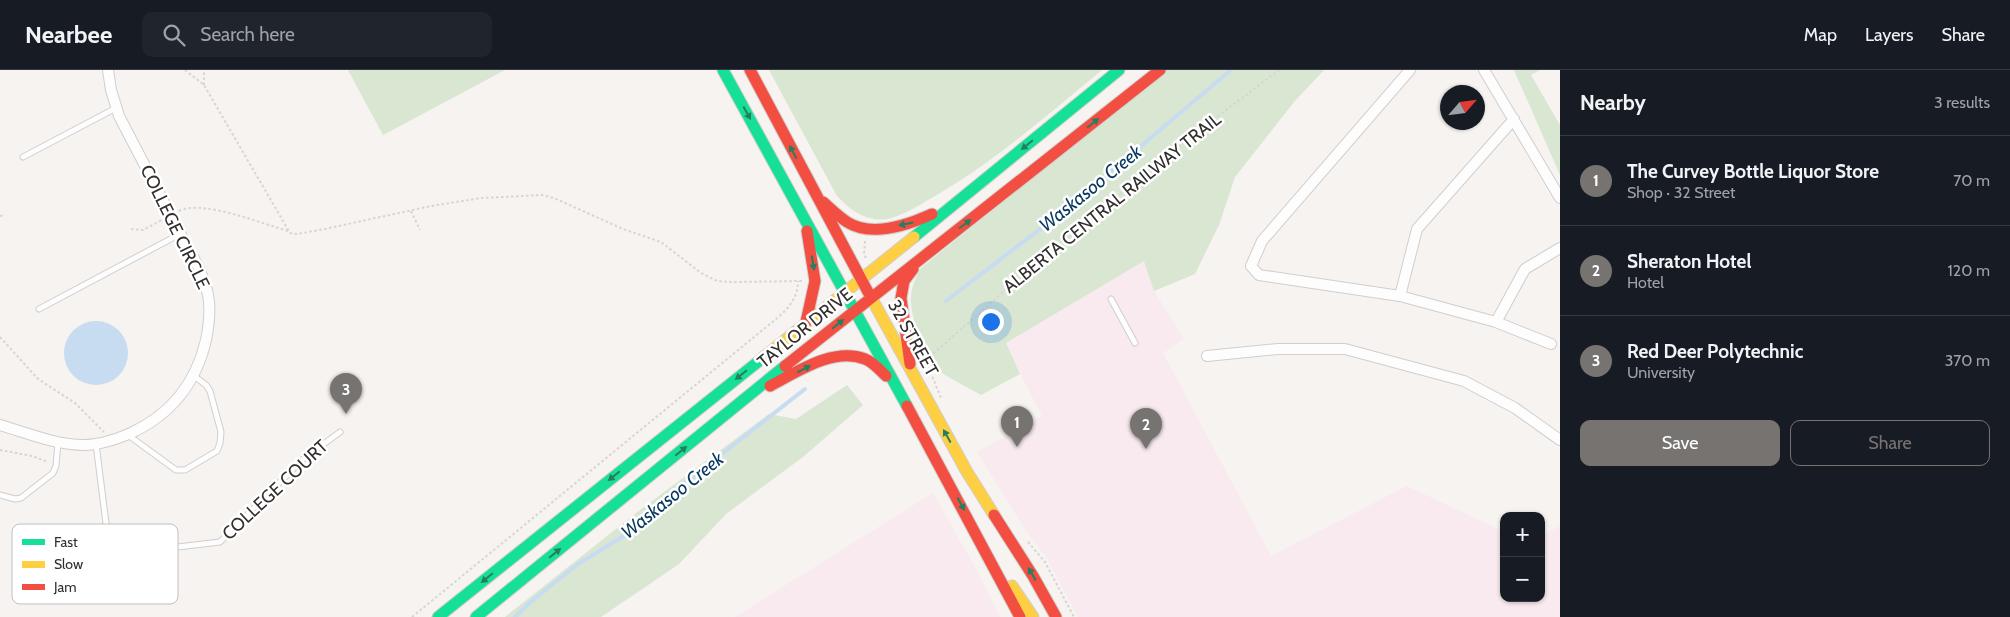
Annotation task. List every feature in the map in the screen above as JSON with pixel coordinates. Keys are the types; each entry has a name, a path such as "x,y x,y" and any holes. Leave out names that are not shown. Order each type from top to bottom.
{"main road":[{"path":"723,70 804,215 1020,617"},
{"name":"32 STREET","path":"750,70 912,374 967,472 1033,576 1056,617"},
{"name":"TAYLOR DRIVE","path":"438,617 1119,70"},
{"name":"TAYLOR DRIVE","path":"476,617 926,253 1160,70"},
{"path":"815,195 848,223 856,227 876,230 913,223 951,205"},
{"path":"804,215 815,274 813,298 806,322"},
{"path":"912,374 901,298 902,289 904,281 926,253"},
{"path":"745,398 814,364 848,355 865,359 876,366 895,384"},
{"path":"973,527 1033,617"}],"street":[{"name":"COLLEGE CIRCLE","path":"0,425 76,444 96,444 128,434 157,418 184,394 204,351 210,314 208,294 203,279 116,108 108,70"},
{"path":"1410,70 1262,242 1251,266 1259,275 1400,296 1496,322 1551,344"},
{"path":"1484,70 1560,198"},
{"path":"1400,296 1418,229 1514,119"},
{"path":"1496,322 1525,269 1560,248"},
{"path":"1207,356 1278,349 1345,349 1464,381 1515,408 1560,440"}],"lane":[{"path":"23,157 116,108"},
{"path":"39,309 181,234"},
{"path":"1111,299 1135,342"},
{"path":"128,434 176,470 186,470 217,451 221,432 210,391 206,385 194,376"},
{"name":"COLLEGE COURT","path":"178,547 220,542 302,460 340,432"},
{"path":"0,494 15,499 21,498 53,473 56,466 58,441"},
{"name":"COLLEGE COURT","path":"96,444 106,524"}],"path":[{"path":"185,70 204,85 288,232"},
{"path":"204,70 204,85"},
{"name":"ALBERTA CENTRAL RAILWAY TRAIL","path":"926,360 1051,250 1189,138 1279,70"},
{"path":"178,212 194,207 210,208 297,234 481,198 547,196 623,229 661,242 701,273 717,281 808,282"},
{"path":"411,211 420,230"},
{"path":"0,216 5,215"},
{"path":"131,229 143,230 164,219"},
{"path":"866,236 864,254 867,259"},
{"path":"412,617 776,319 798,293 798,282"},
{"path":"0,337 38,379 75,403 104,432"},
{"path":"0,450 38,457 49,462"},
{"path":"1026,540 1045,562 1074,617"}],"shaded area":[{"path":"1145,260 1154,291 1184,339 1163,353 1271,556 1407,486 1500,530 1500,602 1545,602 1545,534 1560,526 1560,617 1078,617 1046,557 1024,528 977,452 1042,416 1005,343"},
{"path":"933,493 977,571 1000,617 735,617"}],"green space":[{"path":"348,70 505,70 383,135"},
{"path":"769,70 1102,70 979,168 897,216 875,219 868,218 854,211 837,196"},
{"path":"1165,70 1324,70 1294,102 1235,177 1219,225 1195,274 1154,291 1144,261 1006,343 1020,374 981,395 935,368 924,351 912,311 912,291 920,269"},
{"path":"1514,70 1540,70 1531,75 1560,125 1560,175"},
{"path":"847,385 863,405 803,457 726,514 679,564 607,613 601,617 505,617 640,510 769,414 796,419"}],"water":[{"path":"96,321 114,327 122,335 128,353 122,371 114,379 96,385 78,379 70,371 64,353 70,335 78,327"}],"waterway":[{"name":"Waskasoo Creek","path":"946,301 1070,206 1231,70"},
{"name":"Waskasoo Creek","path":"515,617 578,564 635,529 649,511 805,389"}],"traffic: fast":[{"path":"723,70 907,406"},
{"path":"914,237 1119,70"},
{"path":"438,617 764,357"},
{"path":"476,617 785,366"}],"traffic: slow":[{"path":"764,357 914,237"},
{"path":"868,292 967,472 994,515"},
{"path":"1012,586 1033,617"}],"traffic: jam":[{"path":"750,70 868,292"},
{"path":"785,366 1160,70"},
{"path":"823,202 847,222 867,229 901,226 932,214"},
{"path":"806,322 815,281 807,231"},
{"path":"910,364 901,298 904,281 913,269"},
{"path":"770,386 803,368 840,356 853,356 865,359 874,364 886,376"},
{"path":"907,406 1020,617"},
{"path":"994,515 1033,576 1056,617"}],"place":[{"name":"Red Deer Polytechnic","path":"346,414"},
{"name":"The Curvey Bottle Liquor Store","path":"1017,447"},
{"name":"Sheraton Hotel","path":"1146,449"}]}
